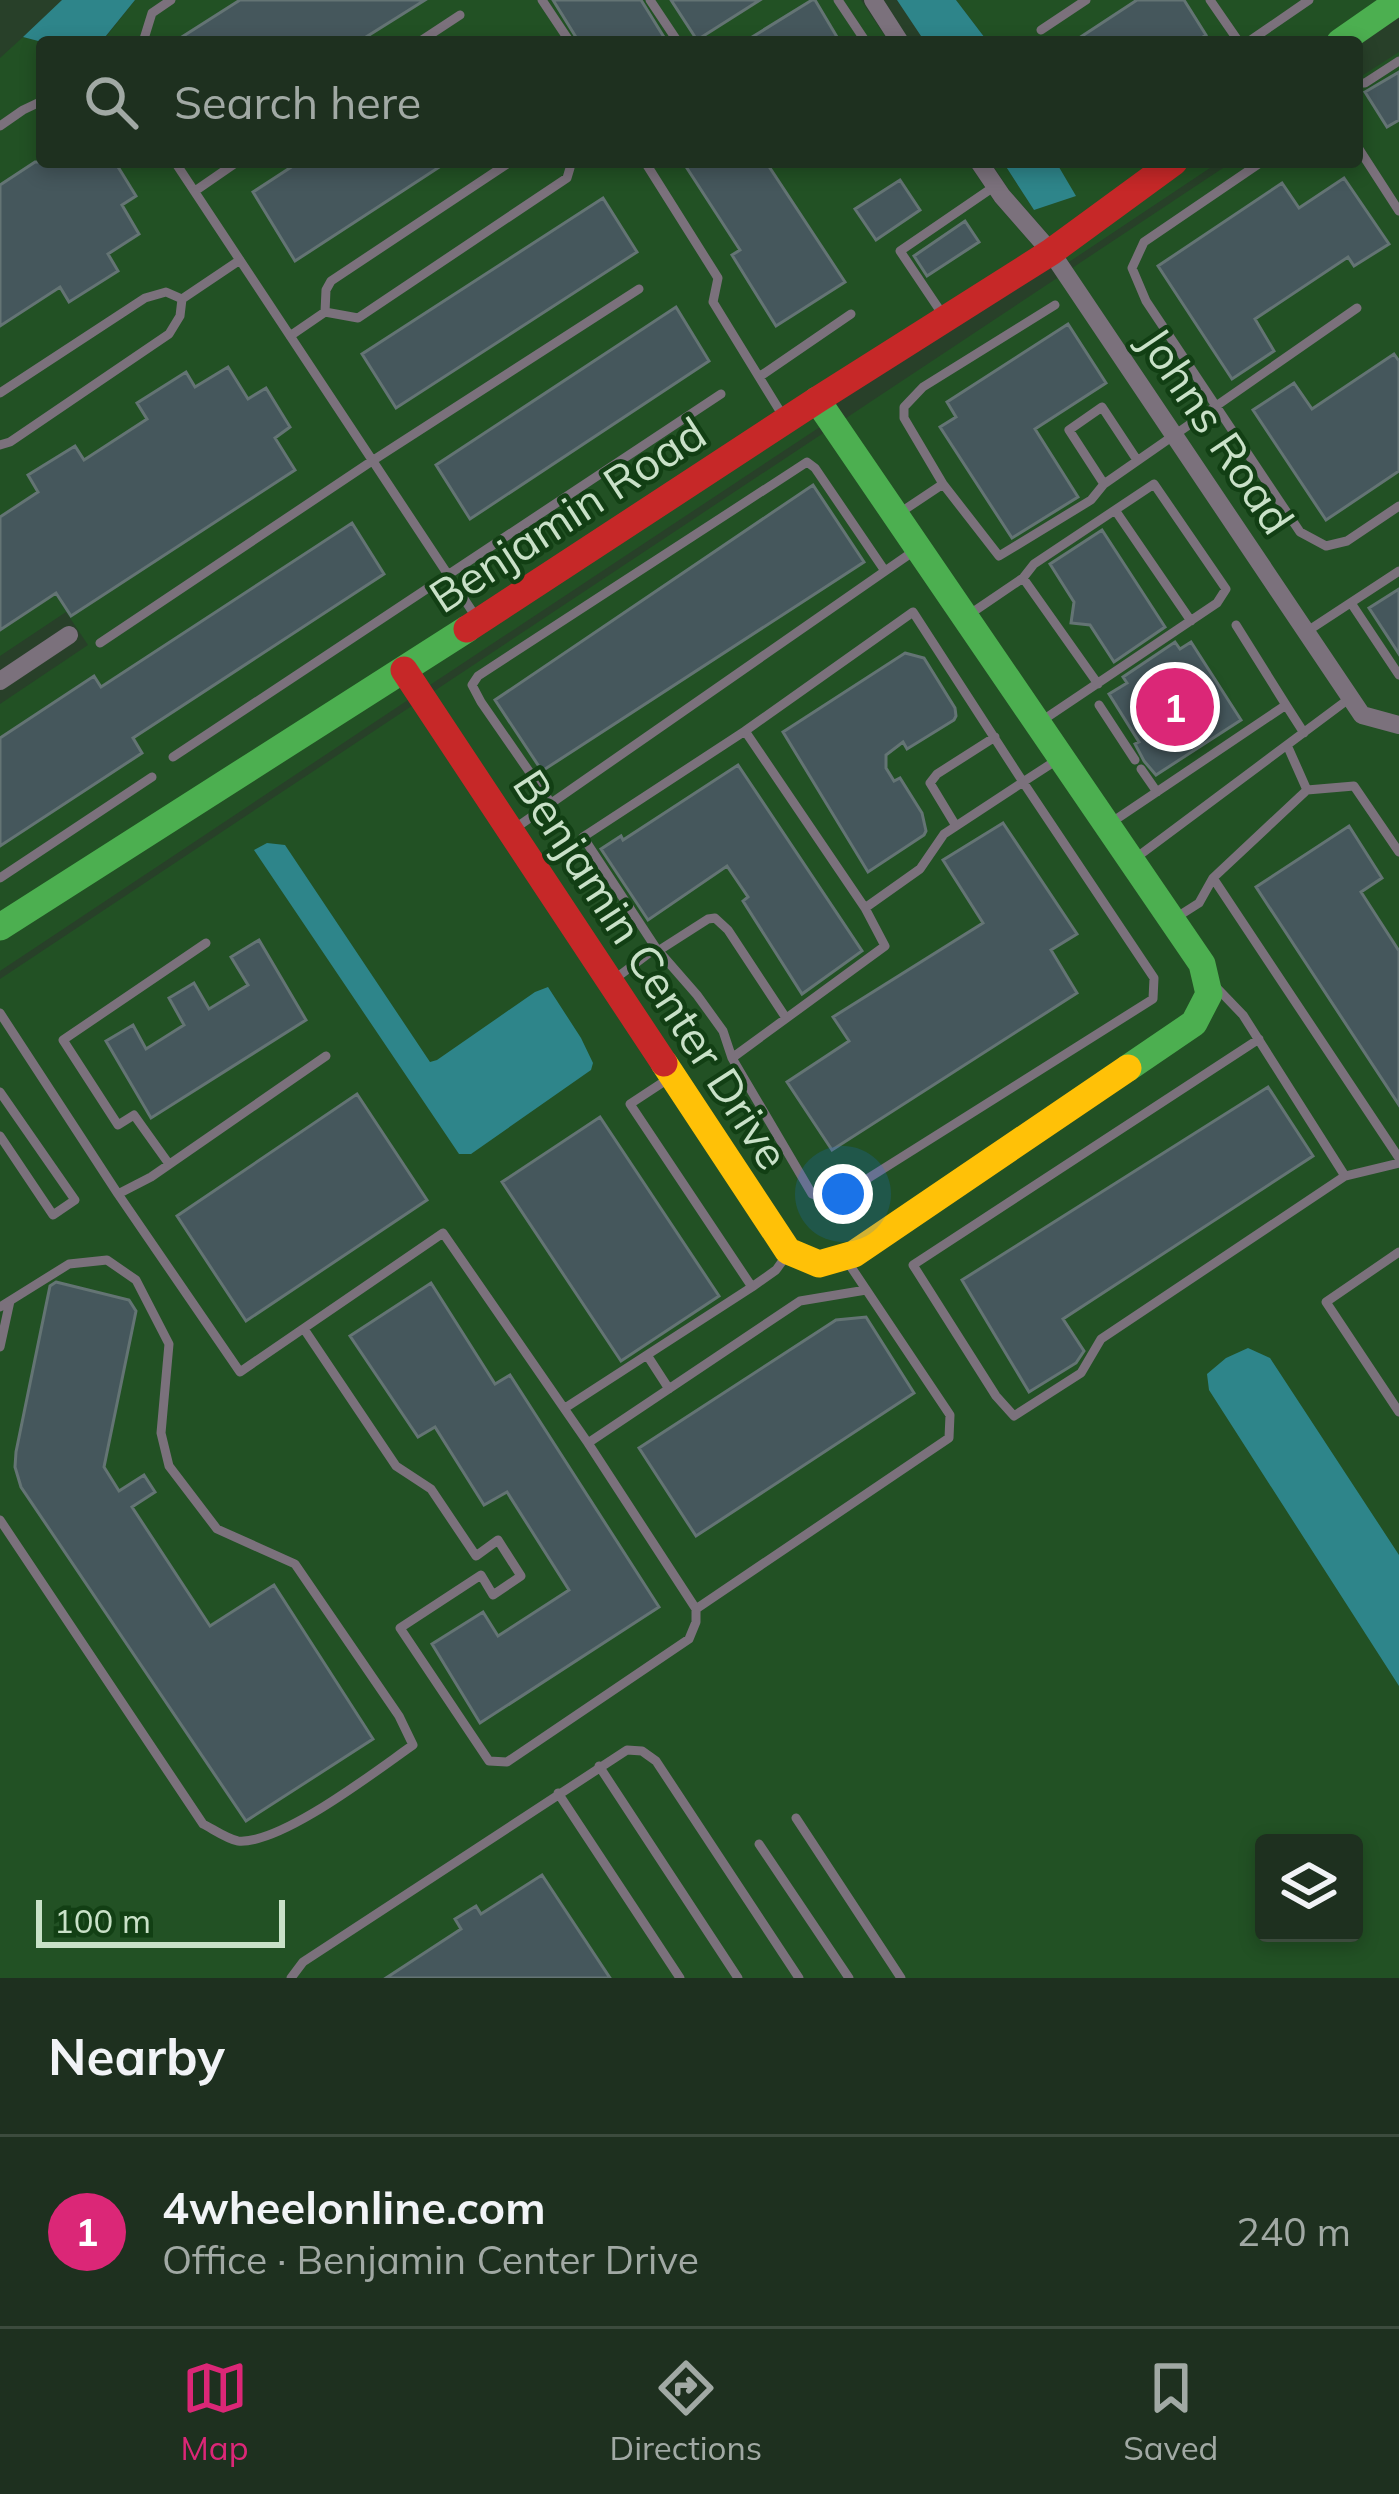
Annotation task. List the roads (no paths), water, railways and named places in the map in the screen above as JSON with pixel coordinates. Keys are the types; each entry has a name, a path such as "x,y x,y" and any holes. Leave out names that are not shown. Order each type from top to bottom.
{"street":[{"path":"1349,36 1399,2"},
{"path":"878,8 896,36"},
{"name":"Johns Road","path":"983,168 1051,252 1362,715 1399,725"},
{"name":"Benjamin Road","path":"0,927 1051,252 1166,168"},
{"path":"788,1251 819,1264 854,1254 1194,1023 1208,994 1202,964 818,400"},
{"path":"0,681 69,635"},
{"name":"Benjamin Center Drive","path":"404,670 788,1251"}],"lane":[{"path":"145,36 152,13 171,0"},
{"path":"542,0 566,36"},
{"path":"650,0 674,36"},
{"path":"838,0 862,36"},
{"path":"1041,30 1086,0"},
{"path":"1210,0 1235,36"},
{"path":"1257,36 1309,0"},
{"path":"864,36 878,8"},
{"path":"428,36 460,15"},
{"path":"1363,83 1399,61"},
{"path":"0,126 36,105"},
{"path":"1363,155 1399,211"},
{"path":"179,168 479,622"},
{"path":"194,191 228,168"},
{"path":"325,312 326,290 332,281 501,168"},
{"path":"290,336 325,312 358,318 567,178 571,168"},
{"path":"649,168 718,278 713,302 786,421"},
{"path":"1253,168 1144,242 1132,268 1146,301 1300,532 1326,546 1347,541 1399,506"},
{"path":"945,319 900,251 995,186"},
{"path":"0,445 169,334 180,316 182,299 240,260"},
{"path":"100,644 639,289"},
{"path":"0,393 145,298 166,292 182,299"},
{"path":"1055,305 923,387 904,407 904,418 944,484 999,556 1091,500 1104,484 1173,434 1357,308"},
{"path":"759,377 851,314"},
{"path":"173,757 722,394"},
{"path":"1104,484 1069,430 1102,407 1137,460"},
{"path":"551,803 481,702 472,686 478,676 807,462 884,571"},
{"path":"896,515 944,484"},
{"path":"966,617 1023,578 1034,564 1154,484 1226,589 1217,603 1038,724"},
{"path":"1115,510 1191,621"},
{"path":"510,831 918,548"},
{"path":"1306,632 1399,572"},
{"path":"1023,578 1098,683"},
{"path":"1351,603 1399,675"},
{"path":"913,612 1154,978 1153,999 832,1201 812,1194 732,1058 723,1031 657,950 583,837 745,731 913,612"},
{"path":"1236,626 1304,733"},
{"path":"1132,861 1350,698"},
{"path":"1099,705 1157,792"},
{"path":"1108,826 1286,705"},
{"path":"732,1058 885,946 866,908 745,731"},
{"path":"956,826 930,783 995,737"},
{"path":"1287,745 1307,790"},
{"path":"866,908 920,869 944,834 1061,758"},
{"path":"0,878 152,777"},
{"path":"1172,920 1199,903 1213,878 1307,790 1354,786 1399,852"},
{"path":"1213,878 1399,1160 1345,1176 1101,1340 1081,1373 1014,1416 996,1396 913,1264 1258,1040"},
{"path":"610,982 715,918 787,1018"},
{"path":"170,1164 134,1115 118,1125 62,1040 206,943"},
{"path":"1204,975 1243,1015 1345,1176"},
{"path":"0,1013 240,1372 443,1233 589,1443 696,1609 696,1622 689,1639 507,1762 489,1761 400,1628 481,1575"},
{"path":"118,1194 152,1177 326,1056"},
{"path":"672,1076 630,1105 752,1287"},
{"path":"0,1092 75,1200 53,1215 0,1136"},
{"path":"0,1120 14,1110"},
{"path":"565,1408 752,1287 776,1270 788,1251"},
{"path":"1399,1252 1326,1302 1399,1412"},
{"path":"696,1609 949,1438 950,1415 844,1257"},
{"path":"0,1347 5,1304 69,1264 107,1260 136,1280 169,1344 161,1433 169,1466 217,1529 295,1564 400,1716 413,1745 335,1800 277,1833 237,1841 203,1824 0,1520"},
{"path":"589,1443 800,1301 866,1289"},
{"path":"304,1329 395,1466 431,1489 476,1556"},
{"path":"647,1355 669,1389"},
{"path":"498,1540 521,1576 493,1595 471,1560 476,1556 498,1540"},
{"path":"291,1978 303,1962 627,1750 642,1751 656,1761 799,1978"},
{"path":"599,1766 738,1978"},
{"path":"558,1793 680,1978"},
{"path":"796,1817 901,1978"},
{"path":"759,1844 849,1978"}],"water":[{"path":"62,0 135,0 106,36 23,37"},
{"path":"897,0 956,0 983,36 921,36"},
{"path":"1007,168 1060,168 1076,196 1034,210"},
{"path":"267,843 285,845 430,1062 548,987 581,1038 593,1063 591,1070 471,1154 459,1154 254,850"},
{"path":"1248,1348 1270,1358 1399,1555 1399,1686 1209,1390 1207,1374"}],"place":[{"name":"4wheelonline.com","path":"1175,707"}]}
